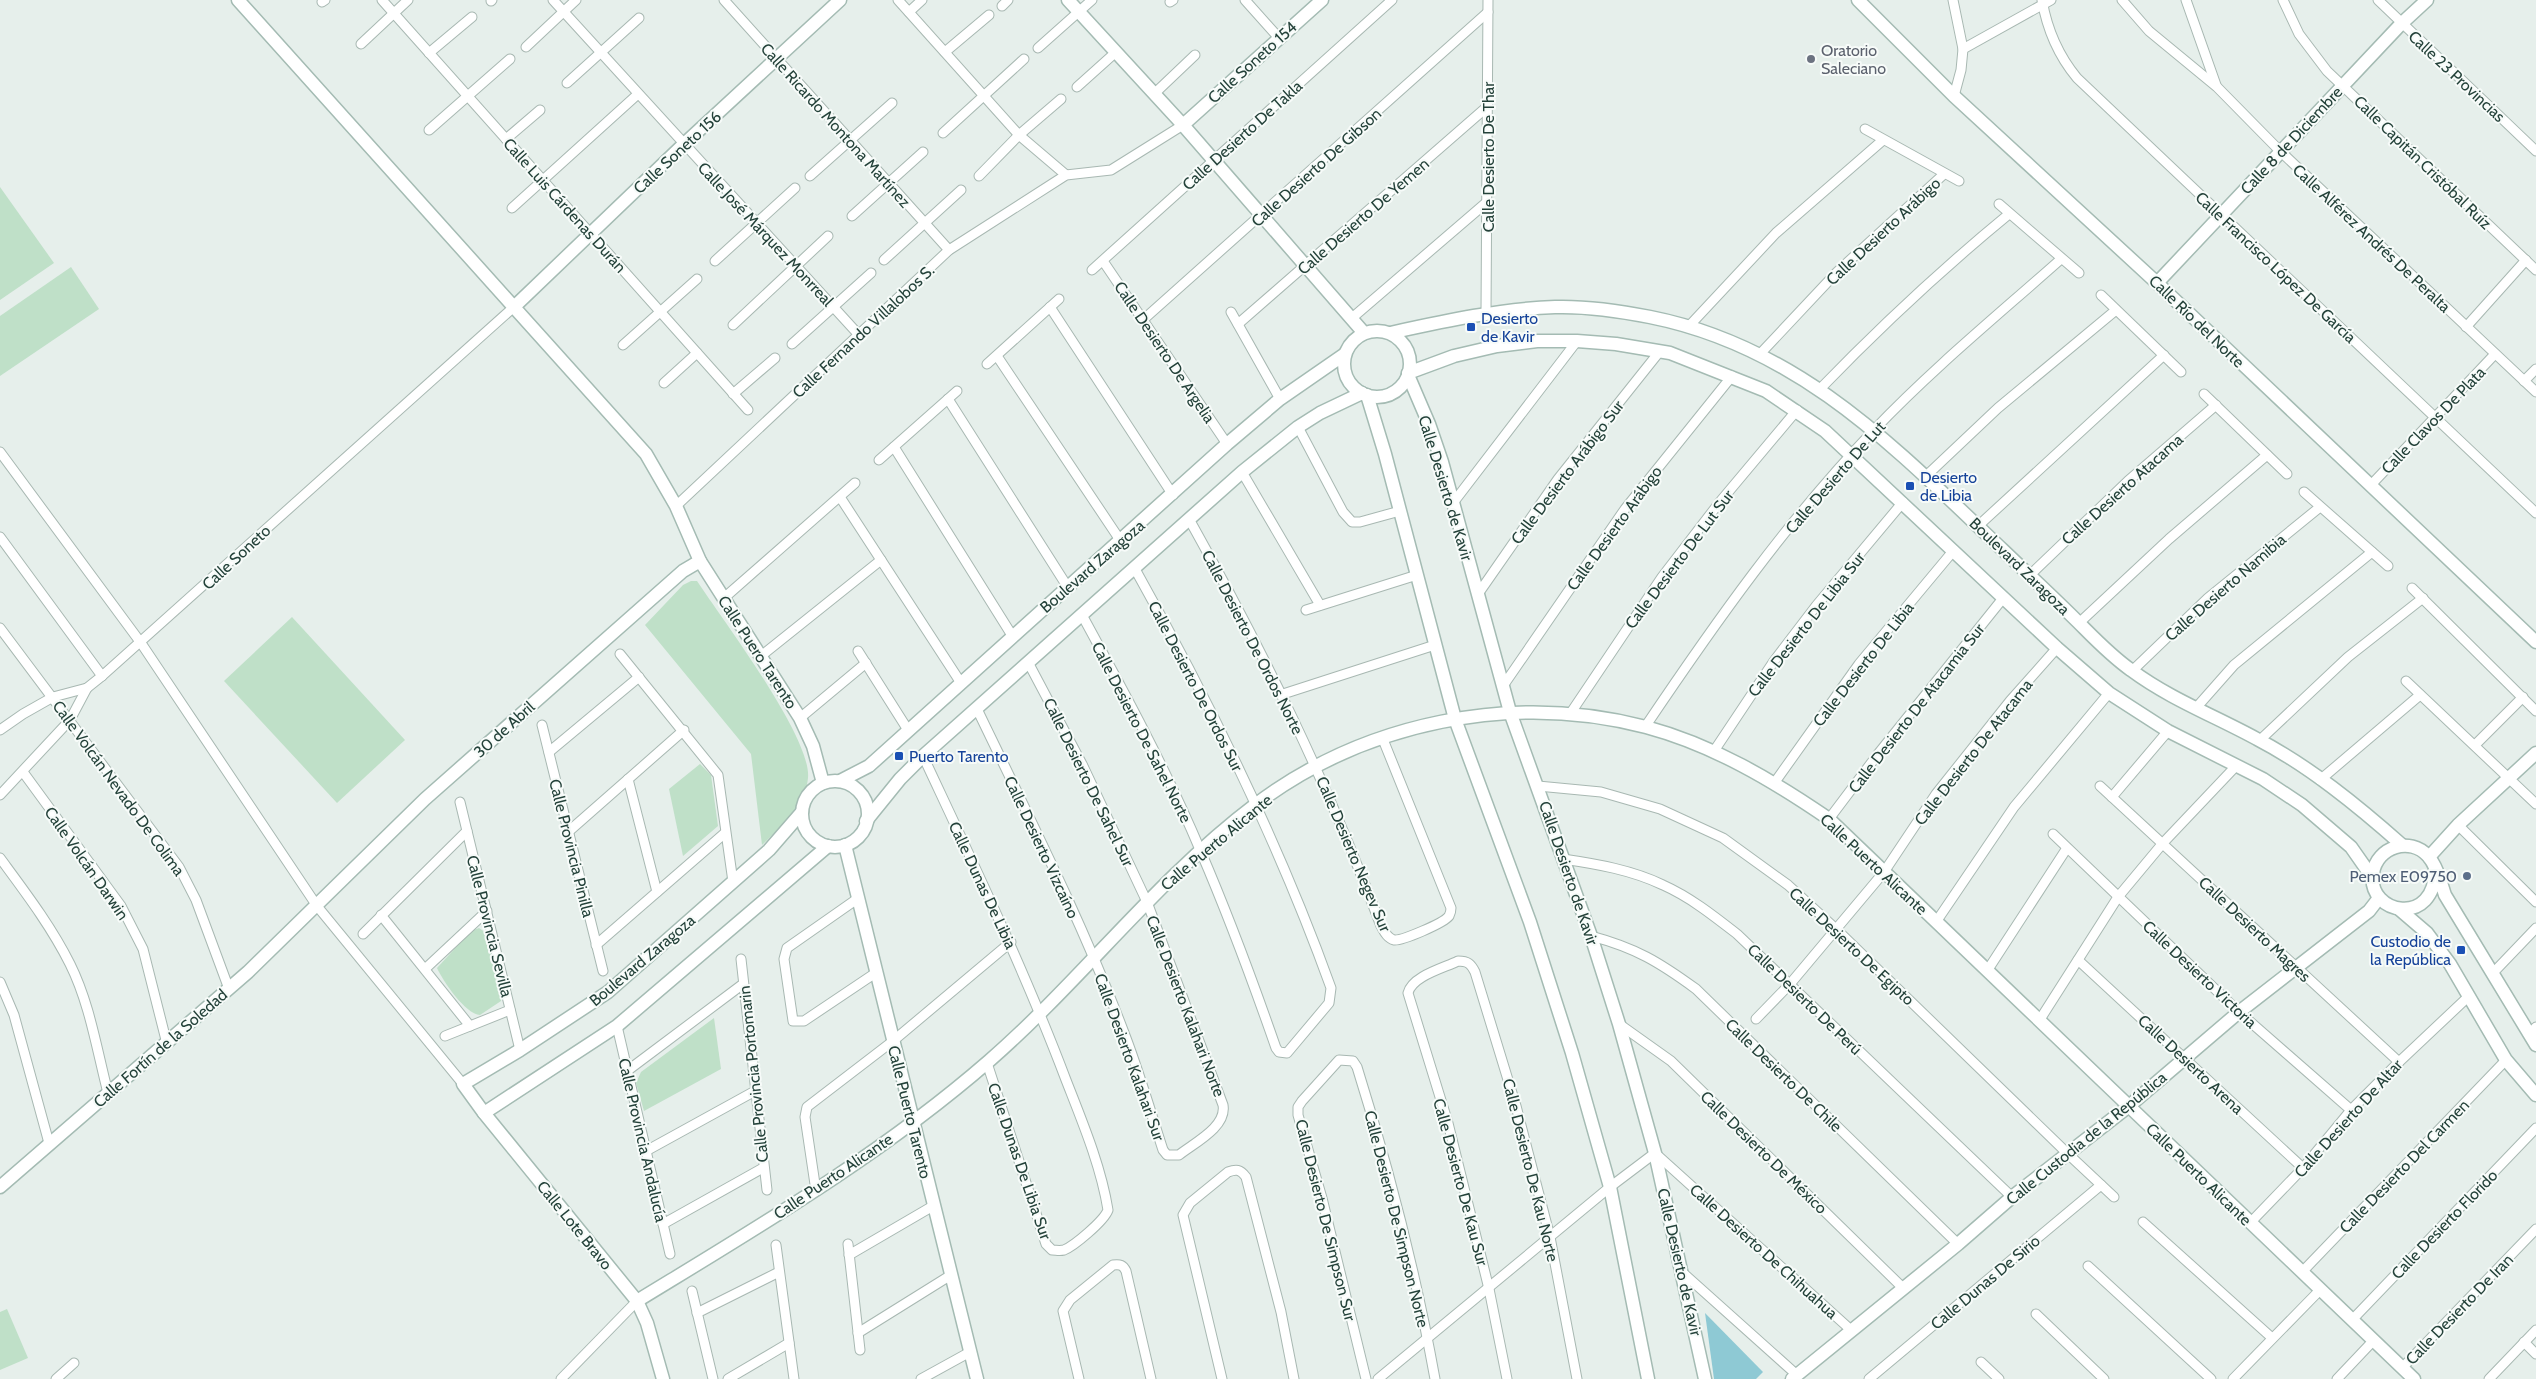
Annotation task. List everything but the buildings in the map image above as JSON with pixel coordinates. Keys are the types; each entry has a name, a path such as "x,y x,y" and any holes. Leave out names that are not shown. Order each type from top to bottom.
{"street":[{"path":"238,0 639,444 676,506 700,561"},
{"name":"Calle Luis Cárdenas Durán","path":"382,0 748,410"},
{"path":"360,44 408,0"},
{"name":"Calle José Márquez Monrreal","path":"553,0 683,145 859,335"},
{"path":"526,47 576,0"},
{"name":"Calle Ricardo Montona Martínez","path":"724,0 949,250"},
{"name":"Calle Soneto 156","path":"384,423 516,306 683,145 840,0"},
{"path":"898,0 1019,136 1066,176"},
{"path":"909,12 922,0"},
{"path":"1068,0 1183,125 1364,333"},
{"path":"1038,48 1092,0"},
{"path":"1245,0 1279,38"},
{"name":"Calle Soneto 154","path":"1183,125 1322,0"},
{"name":"Calle Desierto De Takla","path":"1092,270 1392,0"},
{"name":"Calle Desierto De Thar","path":"1486,313 1488,0"},
{"name":"Calle Río del Norte","path":"1858,0 1954,96 2157,282 2536,642"},
{"path":"1953,0 1963,49 1961,70 1954,96"},
{"name":"Calle Alférez Andrés De Peralta","path":"2122,0 2149,31 2217,87 2280,152 2536,392"},
{"path":"2186,0 2217,87"},
{"name":"Calle Capitán Cristóbal Ruíz","path":"2283,0 2299,34 2312,54 2536,270"},
{"name":"Calle 23 Provincias","path":"2378,0 2536,151"},
{"name":"Calle 8 de Diciembre","path":"2157,282 2401,24 2427,0"},
{"path":"1963,49 2046,2"},
{"name":"Calle Francisco López De García","path":"2046,2 2050,32 2062,60 2076,78 2536,513"},
{"name":"Calle Desierto De Gibson","path":"1144,319 1262,216 1488,12"},
{"path":"945,52 989,15"},
{"path":"430,53 472,17"},
{"path":"567,83 639,18"},
{"path":"1077,87 1116,52"},
{"path":"1154,94 1195,55"},
{"path":"429,130 510,59"},
{"path":"943,133 1024,59"},
{"path":"512,208 638,94"},
{"path":"979,176 1019,136 1061,99"},
{"path":"810,176 892,103"},
{"name":"Calle Desierto De Yemen","path":"1238,324 1488,106"},
{"path":"506,139 540,110"},
{"name":"Calle Fernando Villalobos S.","path":"676,506 949,250 1066,176 1111,170 1183,125"},
{"name":"Calle Desierto Arábigo","path":"1865,130 1958,181"},
{"path":"1690,325 1776,233 1883,140"},
{"path":"852,216 923,152"},
{"name":"Calle Desierto Arábigo","path":"1760,354 1837,272 1944,174"},
{"path":"716,262 795,188"},
{"path":"884,260 962,190"},
{"path":"1352,318 1488,202"},
{"path":"1999,204 2078,273"},
{"path":"1820,389 1873,334 1916,294 1956,257 2009,214"},
{"path":"732,325 828,236"},
{"name":"Calle Desierto De Lut","path":"1645,727 1734,597 1852,454 1927,378 2061,259"},
{"path":"2466,327 2526,260"},
{"name":"Calle Desierto De Argelia","path":"1104,261 1227,444"},
{"path":"792,344 871,273"},
{"path":"622,345 697,279"},
{"path":"2101,295 2181,372"},
{"path":"987,364 1059,299"},
{"path":"1050,307 1173,495"},
{"name":"Boulevard Zaragoza","path":"1390,333 1486,313 1557,307 1580,308 1632,313 1690,325 1760,354 1820,389 1874,430 2030,575 2099,644 2132,671 2196,708 2260,740 2320,780 2378,823 2402,845"},
{"path":"1925,477 1998,408 2116,310"},
{"path":"1231,312 1280,399"},
{"path":"1364,394 1386,395 1403,384 1408,374 1408,354 1398,338 1390,333 1382,331 1364,333 1356,338 1345,354 1344,363 1349,381 1364,394 1400,510 1455,719 1530,922 1572,1053 1610,1187 1648,1379"},
{"name":"Boulevard Zaragoza","path":"1408,374 1454,356 1497,346 1537,341 1577,341 1670,353 1766,391 1797,410 1852,454 2057,648 2109,693 2168,731 2263,779 2324,824 2351,847 2372,877"},
{"path":"1453,503 1577,341"},
{"name":"Calle Desierto Arábigo Sur","path":"1478,594 1558,479 1660,352"},
{"path":"664,383 697,353"},
{"name":"Boulevard Zaragoza","path":"840,781 870,766 1067,586 1173,495 1227,444 1280,399 1345,354"},
{"name":"Calle Clavos De Plata","path":"2370,486 2495,354"},
{"path":"1978,526 2164,355"},
{"path":"997,356 1120,540"},
{"path":"733,394 775,358"},
{"path":"2524,381 2536,369"},
{"name":"Calle Desierto de Kavir","path":"1408,374 1429,424 1453,503 1510,712 1591,936 1619,1024 1655,1153 1705,1379"},
{"name":"Calle Desierto Arábigo","path":"1503,686 1620,516 1732,376"},
{"path":"879,460 957,391"},
{"name":"Boulevard Zaragoza","path":"866,821 900,779 922,756 1029,664 1082,614 1135,569 1242,472 1298,427 1364,394"},
{"path":"2204,394 2287,474"},
{"path":"948,399 1067,586"},
{"name":"Calle Desierto Atacama","path":"2030,575 2128,481 2216,405"},
{"name":"Calle Desierto De Lut Sur","path":"1570,714 1662,577 1719,503 1797,410"},
{"name":"Calle Soneto","path":"0,795 70,720 87,688 142,643 384,423"},
{"path":"1298,427 1343,512 1352,522 1360,522 1400,510"},
{"path":"894,447 1013,637"},
{"path":"0,452 142,643 317,906 463,1084"},
{"path":"2079,623 2169,540 2268,455"},
{"path":"1242,472 1320,605"},
{"path":"724,598 855,483"},
{"path":"2304,492 2388,566"},
{"path":"840,497 961,683"},
{"name":"Calle Desierto De Libia Sur","path":"1714,751 1774,661 1816,606 1904,502"},
{"name":"Calle Desierto Namibia","path":"2132,671 2208,598 2320,507"},
{"name":"Calle Desierto De Ordos Norte","path":"1189,519 1283,694 1316,765"},
{"path":"0,537 102,676"},
{"name":"Calle Desierto De Libia","path":"1776,782 1859,664 1954,550"},
{"path":"2196,708 2234,665 2372,552"},
{"path":"761,656 881,560"},
{"name":"Calle Puero Tarento","path":"700,561 800,718 813,746 822,783"},
{"name":"30 de Abril","path":"317,906 370,850 425,799 683,571 700,561"},
{"name":"Calle Desierto De Ordos Sur","path":"1135,569 1189,668 1256,804 1329,981 1331,996 1318,1016 1287,1053"},
{"path":"1306,610 1417,575"},
{"path":"2412,588 2536,711"},
{"name":"Calle Desierto De Atacamia Sur","path":"1829,819 1878,754 2004,597"},
{"path":"2260,740 2348,657 2423,598"},
{"name":"Calle Desierto De Sahel Norte","path":"1082,614 1137,720 1201,851 1243,952 1276,1048 1279,1052 1287,1053"},
{"name":"Calle Volcán Nevado De Colima","path":"0,628 179,867 196,900 229,989"},
{"path":"1283,694 1435,645"},
{"name":"Calle Desierto De Atacama","path":"1756,1019 1790,984 1884,872 1936,794 2010,701 2057,648"},
{"path":"858,651 908,730"},
{"path":"620,654 684,730 718,775 733,882"},
{"path":"800,718 866,663"},
{"name":"Calle Desierto De Sahel Sur","path":"1029,664 1082,764 1147,902"},
{"path":"549,752 639,677"},
{"path":"2406,681 2536,804"},
{"name":"Calle Soneto","path":"53,697 87,688"},
{"path":"1936,922 2014,807 2047,764 2109,693"},
{"path":"2320,780 2420,695"},
{"path":"0,730 53,697"},
{"path":"2475,745 2523,697"},
{"name":"Calle Desierto Vizcaíno","path":"977,709 1064,891 1093,959"},
{"name":"Calle Puerto Alicante","path":"561,1379 637,1301 816,1191 912,1122 987,1063 1042,1014 1147,902 1201,851 1256,804 1316,765 1382,737 1455,719 1510,712 1570,714 1645,727 1714,751 1776,782 1829,819 2414,1379"},
{"name":"Calle Provincia Pinilla","path":"542,724 604,971"},
{"path":"568,832 684,730"},
{"path":"2112,797 2168,731"},
{"name":"Calle Desierto Negev Sur","path":"1316,765 1381,926 1386,935 1394,940 1403,939 1444,920 1450,915 1451,908 1382,737"},
{"path":"2399,909 2409,909 2426,900 2435,883 2432,863 2458,825 2536,753"},
{"name":"Calle Dunas De Libia","path":"922,756 1011,942 1042,1014"},
{"path":"2039,1021 2118,897 2163,843 2237,765"},
{"name":"Calle Volcán Darwin","path":"23,772 121,906 143,949 167,1044"},
{"path":"628,779 657,892"},
{"path":"840,781 851,785 859,792 865,801 868,812 862,832 845,845 828,846 816,841 808,833 803,823 802,812 805,798 814,788 822,783 840,781"},
{"name":"Calle Desierto De Egipto","path":"1538,786 1601,792 1660,810 1723,838 1788,885 1836,929 2066,1153 2114,1197"},
{"name":"Calle Desierto Magres","path":"2100,786 2398,1062"},
{"name":"Calle Provincia Sevilla","path":"460,802 520,1050"},
{"name":"Boulevard Zaragoza","path":"463,1084 520,1050 608,992 769,850 802,812"},
{"path":"2458,825 2536,902"},
{"path":"362,934 467,831"},
{"path":"596,945 725,833"},
{"name":"Calle Desierto Victoria","path":"2053,834 2240,1012 2352,1110"},
{"name":"Calle Puerto Tarento","path":"845,845 977,1379"},
{"path":"2534,1036 2492,974 2446,895 2432,863 2416,847 2402,845 2393,847 2378,859 2372,877 2379,898 2399,909 2427,934 2450,964 2506,1060 2536,1095"},
{"name":"Boulevard Zaragoza","path":"484,1113 617,1026 828,846"},
{"path":"1988,971 2067,848"},
{"path":"0,858 45,919 71,965 88,1012 108,1093"},
{"name":"Calle Desierto De Perú","path":"1563,859 1602,864 1663,884 1700,906 1737,934 2012,1197"},
{"name":"Calle Custodia de la República","path":"1794,1377 1958,1244 2066,1153 2128,1106 2295,967 2369,911 2379,898"},
{"path":"857,899 787,948 784,959 794,1021 804,1021 876,972"},
{"name":"Calle Desierto Kalahari Norte","path":"1147,902 1186,1001 1224,1110 1223,1118 1218,1124 1187,1149 1179,1155 1167,1155"},
{"name":"Calle Fortín de la Soledad","path":"0,1187 49,1143 167,1044 229,989 317,906"},
{"path":"425,969 487,911"},
{"path":"381,915 470,1026"},
{"path":"2492,974 2536,928"},
{"name":"Calle Desierto De Chile","path":"1591,936 1624,945 1663,965 1696,989 1958,1244"},
{"path":"816,1191 805,1117 807,1107 893,1041 1011,942"},
{"name":"Calle Provincia Portomarin","path":"741,959 766,1190"},
{"name":"Calle Desierto Kalahari Sur","path":"1093,959 1126,1038 1167,1155"},
{"name":"Calle Desierto Arena","path":"2078,960 2303,1168"},
{"name":"Calle Desierto De Kau Sur","path":"1471,964 1465,961 1458,961 1416,981 1410,987 1410,1000 1448,1123 1489,1288 1507,1379"},
{"name":"Calle Desierto De Kau Norte","path":"1471,964 1516,1106 1550,1237 1576,1379"},
{"path":"0,982 14,1016 49,1143"},
{"path":"627,1071 743,984"},
{"name":"Calle Desierto De Altar","path":"2250,1222 2303,1168 2352,1110 2398,1062 2469,996"},
{"path":"446,1036 510,1010"},
{"name":"Calle Dunas De Libia Sur","path":"987,1063 1046,1244 1052,1250 1065,1249 1100,1222 1106,1216 1108,1210 1091,1150 1042,1014"},
{"name":"Calle Desierto De México","path":"1619,1024 1671,1061 1903,1288"},
{"name":"Calle Provincia Andalucía","path":"617,1026 670,1254"},
{"name":"Calle Desierto De Simpson Sur","path":"1353,1061 1339,1060 1302,1101 1298,1107 1298,1115 1324,1207 1366,1379"},
{"name":"Calle Desierto Del Carmen","path":"2302,1272 2506,1060"},
{"name":"Calle Desierto De Simpson Norte","path":"1353,1061 1383,1153 1428,1340 1434,1379"},
{"name":"Calle Lote Bravo","path":"463,1084 484,1113 637,1301 647,1324 663,1379"},
{"path":"646,1151 755,1091"},
{"name":"Calle Desierto Florido","path":"2352,1320 2536,1128"},
{"path":"1378,1379 1428,1340 1610,1187 1655,1153"},
{"name":"Calle Desierto De Chihuahua","path":"1655,1153 1851,1330"},
{"path":"663,1224 764,1168"},
{"path":"1222,1379 1184,1222 1185,1209 1228,1172 1235,1169 1242,1171 1246,1177 1281,1312 1294,1379"},
{"name":"Calle Dunas De Sirio","path":"1869,1379 2102,1185"},
{"path":"849,1255 933,1206"},
{"path":"2143,1222 2271,1338"},
{"name":"Calle Desierto De Iran","path":"2402,1368 2536,1229"},
{"path":"776,1244 794,1379"},
{"path":"848,1244 860,1350"},
{"path":"1079,1379 1064,1319 1065,1305 1113,1265 1123,1266 1151,1379"},
{"path":"2088,1266 2211,1379"},
{"path":"697,1313 779,1272"},
{"path":"1682,1273 1794,1377"},
{"path":"858,1333 950,1275"},
{"path":"2233,1379 2320,1290"},
{"path":"692,1291 713,1379"},
{"path":"2036,1314 2104,1379"},
{"path":"2489,1379 2536,1330"},
{"path":"2337,1379 2374,1341"},
{"path":"2524,1342 2536,1354"},
{"path":"728,1379 789,1343"},
{"path":"921,1379 970,1352"},
{"path":"1982,1362 1999,1379"},
{"path":"56,1379 74,1363"}],"green space":[{"path":"0,187 54,263 0,300"},
{"path":"71,267 99,309 0,376 0,316"},
{"path":"691,581 697,581 744,649 781,708 796,736 805,760 808,778 802,797 791,815 762,845 751,754 645,625 683,585"},
{"path":"292,617 405,740 337,803 224,681"},
{"path":"700,764 711,775 718,826 683,856 669,789"},
{"path":"479,928 489,935 501,996 501,1001 480,1015 474,1013 461,1003 444,981 437,968 471,931"},
{"path":"714,1018 721,1069 644,1111 636,1083 641,1072"},
{"path":"7,1309 28,1358 0,1370 0,1312"}],"water":[{"path":"1705,1313 1763,1372 1756,1379 1714,1379"}],"place":[{"name":"Oratorio Saleciano","path":"1811,59"},
{"name":"Desierto de Kavir","path":"1471,327"},
{"name":"Desierto de Libia","path":"1910,486"},
{"name":"Puerto Tarento","path":"899,756"},
{"name":"Pemex E09750","path":"2467,876"},
{"name":"Custodio de la República","path":"2461,950"}]}
